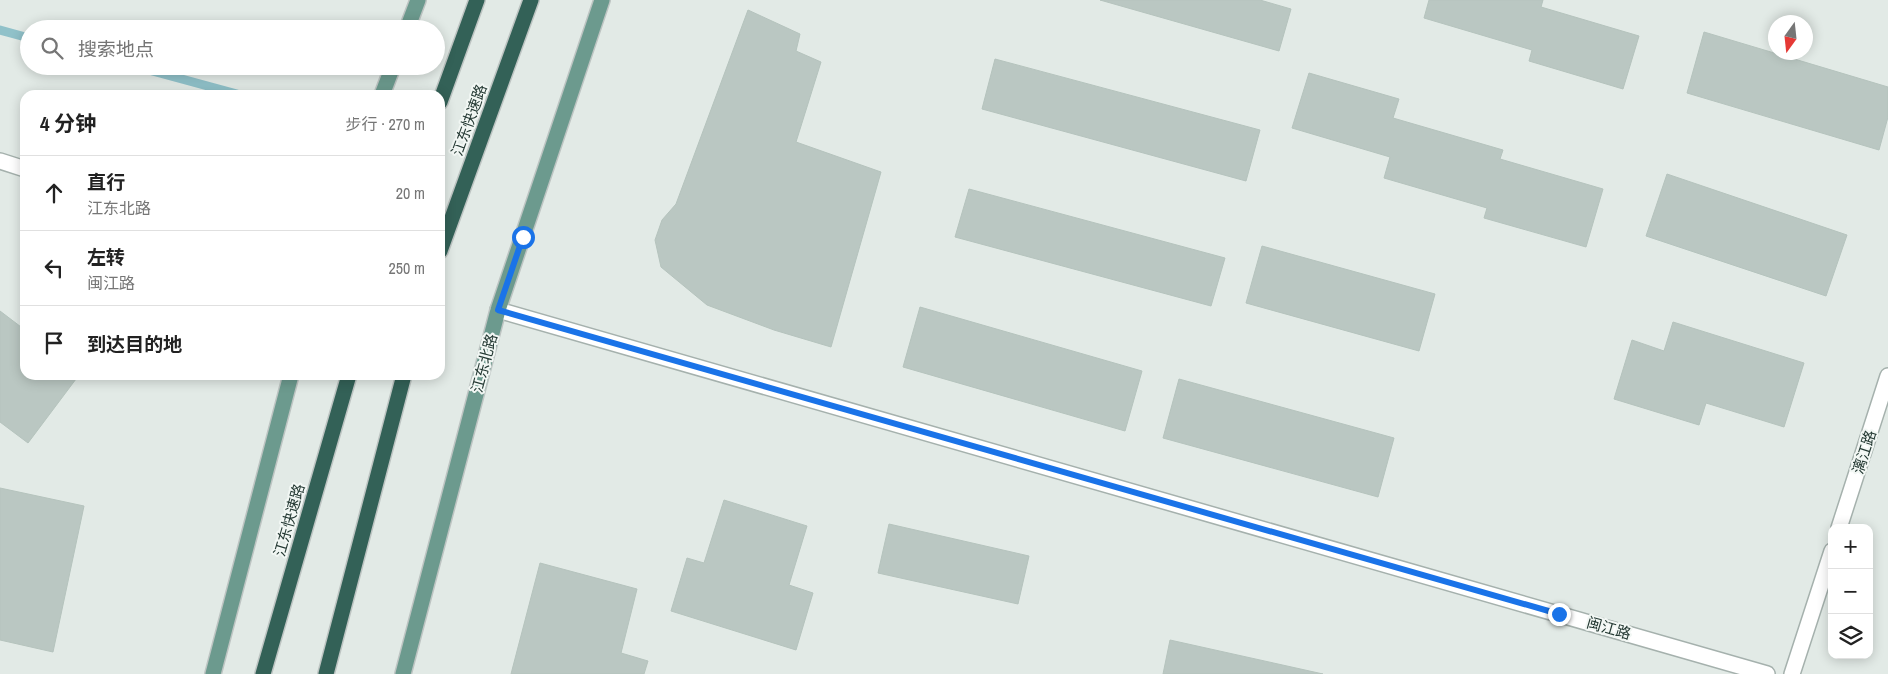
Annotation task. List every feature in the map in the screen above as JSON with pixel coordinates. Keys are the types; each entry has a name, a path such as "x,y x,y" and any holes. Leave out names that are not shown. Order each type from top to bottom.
{"highway":[{"path":"444,90 477,0"},
{"name":"江东快速路","path":"445,237 531,0"},
{"name":"江东快速路","path":"263,674 348,380"},
{"path":"326,674 403,380"}],"main road":[{"path":"410,20 418,0"},
{"name":"江东北路","path":"403,674 498,310 602,0"},
{"path":"384,90 390,75"},
{"path":"213,674 290,380"}],"street":[{"path":"0,161 20,167"},
{"name":"闽江路","path":"498,310 1768,674"},
{"name":"漓江路","path":"1840,524 1888,376"},
{"path":"1792,674 1828,563"}],"building":[{"path":"1100,0 1260,0 1291,9 1279,51"},
{"path":"1429,0 1543,0 1541,7 1639,36 1623,89 1529,61 1532,50 1424,18"},
{"path":"748,10 800,34 796,51 821,62 796,142 881,172 831,347 774,330 707,305 661,267 655,240 662,220 676,204"},
{"path":"1704,32 1768,51 1768,60 1798,60 1888,87 1888,117 1879,150 1687,93"},
{"path":"995,59 1260,130 1246,181 982,109"},
{"path":"1309,73 1399,99 1393,118 1503,150 1500,159 1603,189 1586,247 1484,218 1487,208 1384,178 1390,157 1292,128"},
{"path":"1667,174 1847,235 1826,296 1646,236"},
{"path":"969,189 1225,258 1211,306 955,237"},
{"path":"1262,246 1435,294 1419,351 1246,303"},
{"path":"920,307 1142,371 1125,431 903,367"},
{"path":"0,311 20,326 20,380 75,380 28,443 0,422"},
{"path":"1673,322 1804,363 1784,427 1706,403 1699,425 1614,399 1632,340 1664,351"},
{"path":"1179,379 1394,438 1378,497 1163,438"},
{"path":"0,488 84,506 53,652 0,640"},
{"path":"724,500 807,526 789,585 813,593 796,650 671,611 687,558 704,563"},
{"path":"889,524 1029,556 1018,604 878,573"},
{"path":"540,563 637,589 621,653 648,661 644,674 511,674"},
{"path":"1170,640 1323,674 1163,674"}],"waterway":[{"path":"0,30 20,36"},
{"path":"167,75 222,90"}],"route":[{"path":"523,237 498,310 1559,614"}]}
